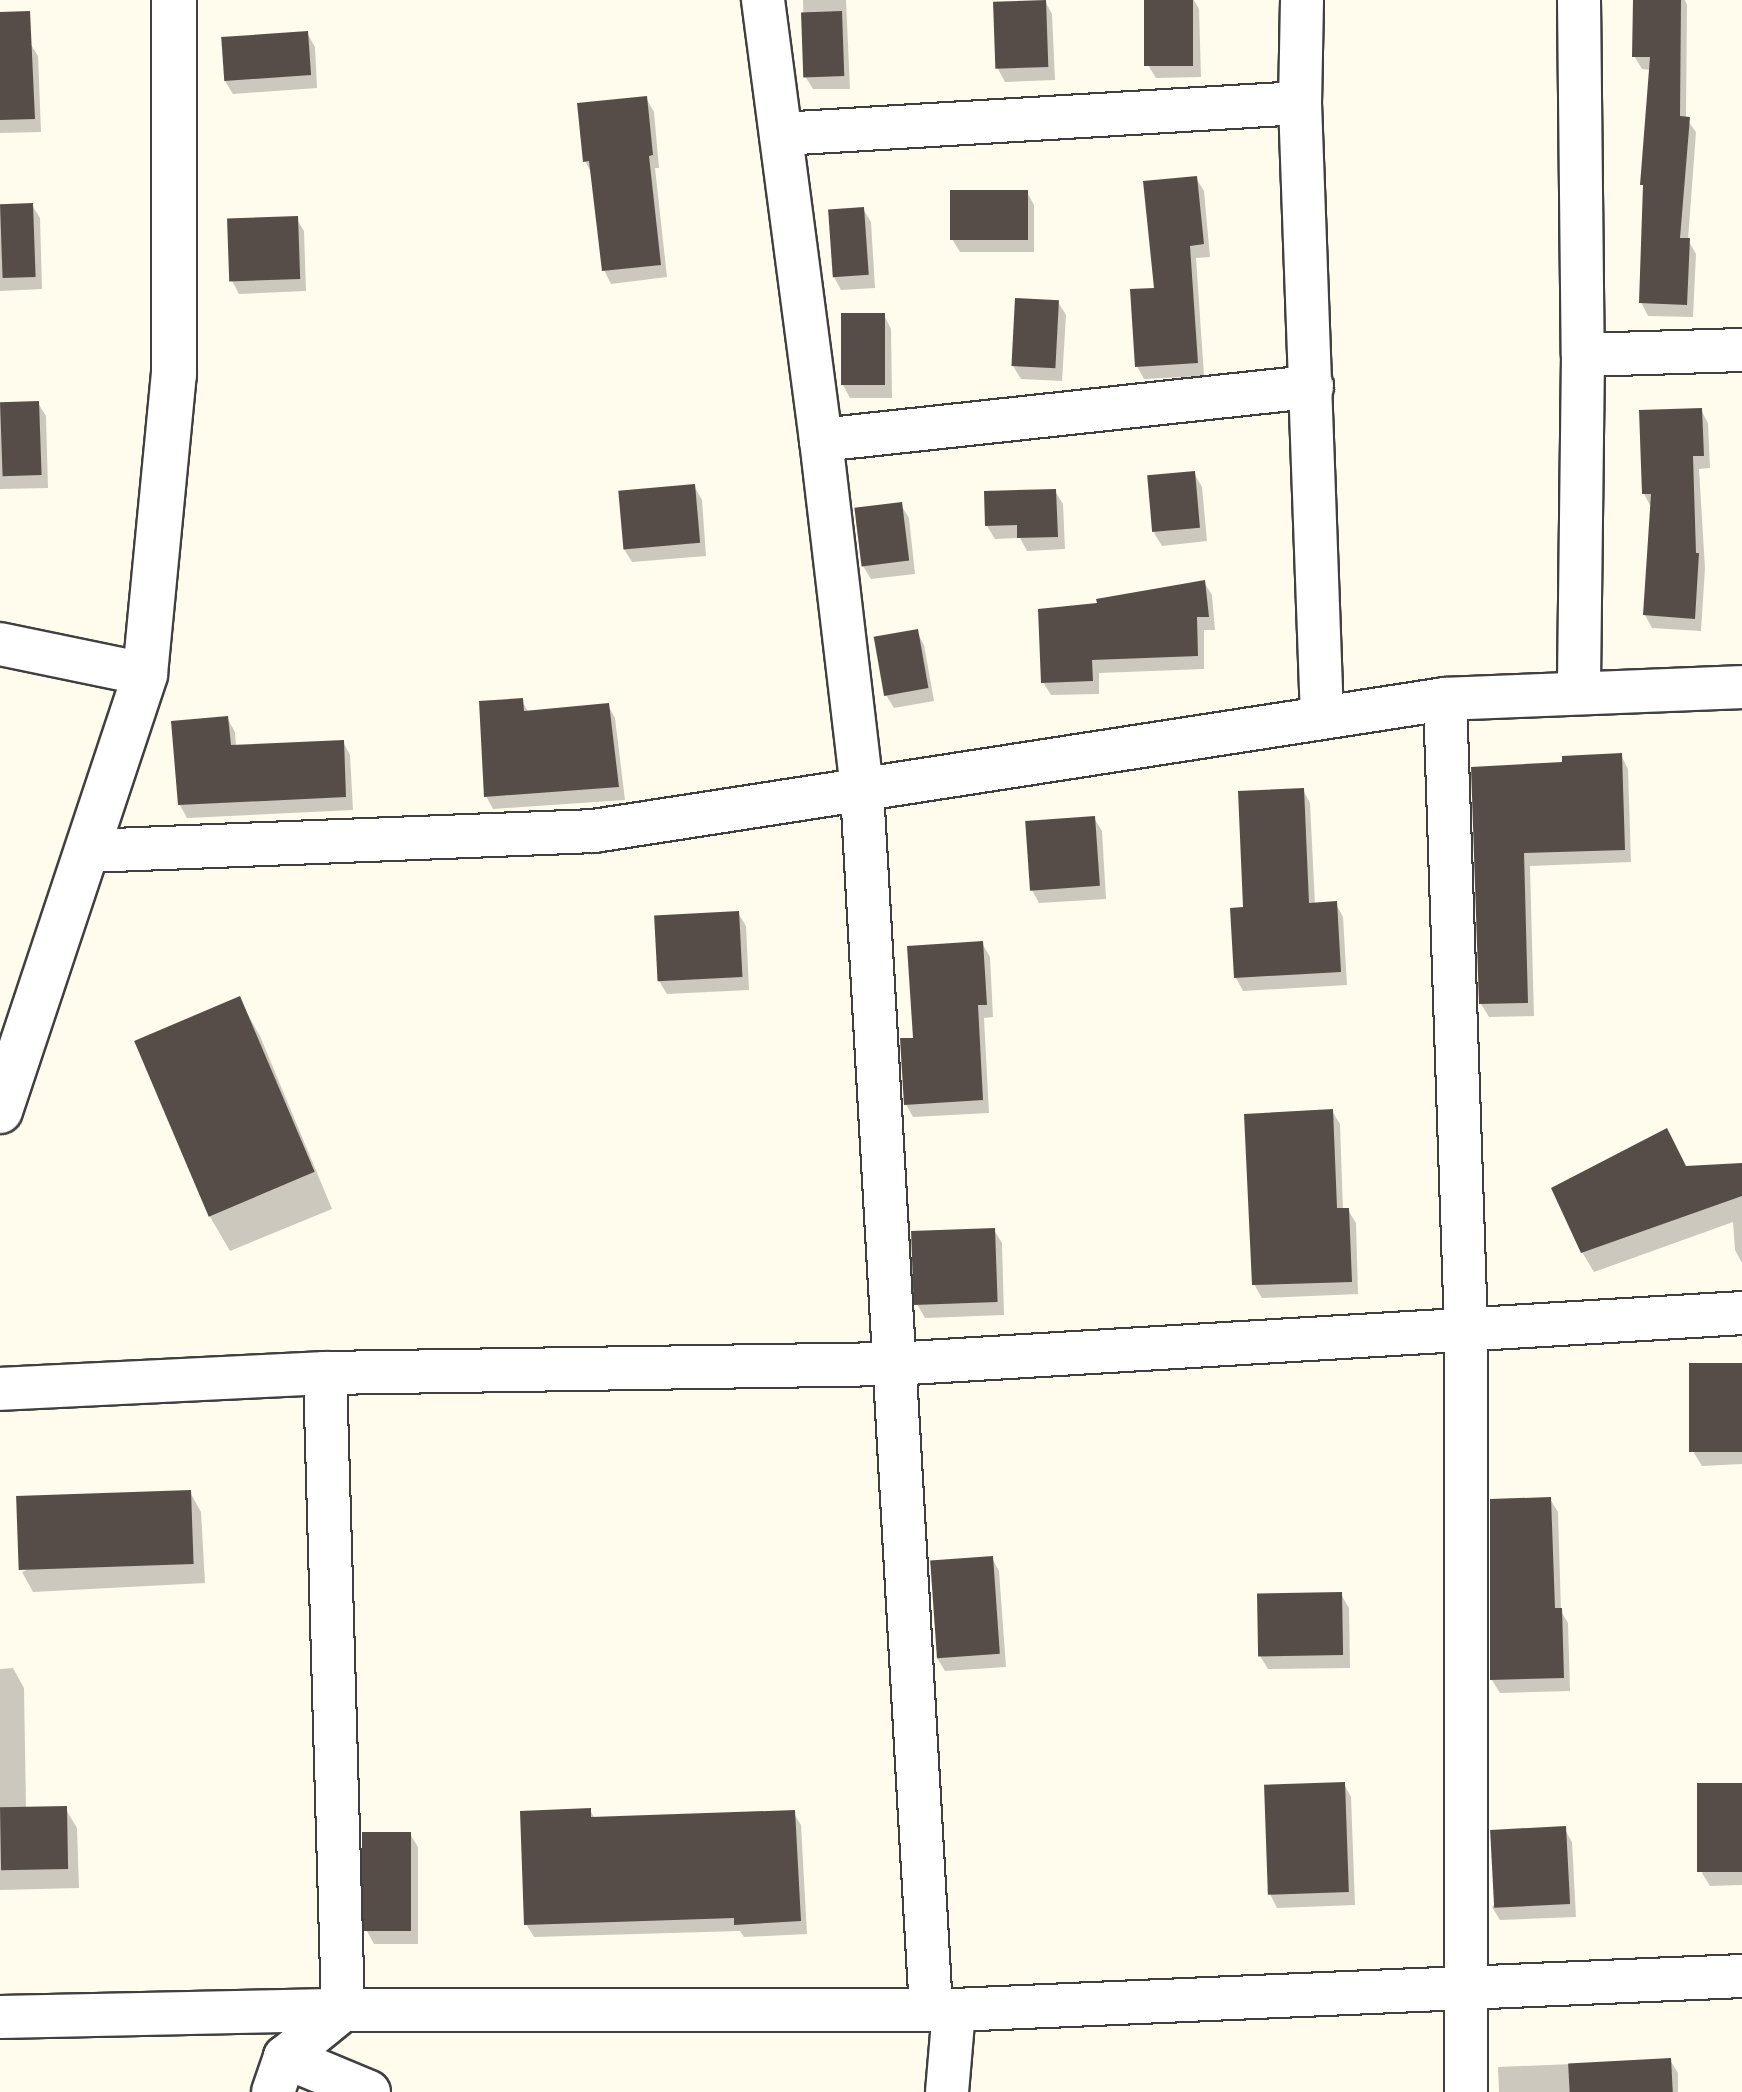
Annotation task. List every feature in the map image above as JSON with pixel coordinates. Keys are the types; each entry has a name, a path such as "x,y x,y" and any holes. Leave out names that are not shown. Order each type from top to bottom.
{"street":[{"path":"0,1111 145,674 174,375 174,0"},
{"path":"763,0 821,440 862,791 892,1364 947,2092"},
{"path":"1302,0 1300,103 1322,718"},
{"path":"1579,0 1583,355 1579,692"},
{"path":"781,134 1300,103"},
{"path":"1583,355 1742,350"},
{"path":"821,440 1312,387"},
{"path":"0,644 145,674"},
{"path":"88,851 594,831 1445,699 1742,687"},
{"path":"1445,699 1466,1330 1469,1986 1466,2092"},
{"path":"0,1389 325,1373 892,1364 1742,1313"},
{"path":"279,2074 343,2010 325,1373"},
{"path":"0,2017 343,2010 942,2010 1742,1976"},
{"path":"279,2074 369,2092"}],"building":[{"path":"1046,0 1048,67 995,69 993,2"},
{"path":"1144,0 1193,0 1193,66 1144,66"},
{"path":"1633,0 1681,0 1680,116 1690,117 1680,238 1690,238 1687,305 1639,303 1643,185 1640,185 1650,57 1632,57"},
{"path":"30,11 35,119 0,120 0,12"},
{"path":"842,11 844,76 803,77 801,12"},
{"path":"308,31 311,75 224,81 221,37"},
{"path":"647,96 653,155 649,156 661,265 602,271 589,161 583,162 577,103"},
{"path":"1197,176 1204,244 1190,246 1198,363 1135,367 1130,289 1154,288 1143,181"},
{"path":"950,190 1028,190 1028,240 950,240"},
{"path":"33,203 36,277 3,278 0,204"},
{"path":"864,207 869,275 833,277 828,210"},
{"path":"298,216 300,279 229,281 227,218"},
{"path":"1015,298 1059,300 1055,368 1011,366"},
{"path":"841,313 885,313 885,385 841,385"},
{"path":"39,401 42,475 3,476 0,402"},
{"path":"1702,408 1704,456 1693,456 1696,553 1699,553 1695,619 1643,615 1651,494 1642,494 1639,410"},
{"path":"1195,471 1200,528 1152,532 1147,475"},
{"path":"695,484 700,543 623,549 618,491"},
{"path":"1056,489 1058,537 1017,538 1017,525 985,526 984,491"},
{"path":"902,502 909,561 862,566 854,508"},
{"path":"1205,580 1209,617 1197,617 1198,656 1092,660 1093,681 1041,683 1038,609 1097,603 1096,599"},
{"path":"918,629 928,688 884,696 874,637"},
{"path":"523,698 524,711 609,703 619,787 484,797 479,701"},
{"path":"228,716 231,745 344,740 346,797 178,805 171,721"},
{"path":"1622,753 1625,850 1524,853 1528,1003 1479,1004 1471,767 1562,762 1562,756"},
{"path":"1304,788 1309,903 1337,901 1341,972 1234,978 1230,908 1243,907 1238,791"},
{"path":"1095,816 1100,886 1030,891 1025,821"},
{"path":"739,911 742,977 658,981 654,915"},
{"path":"983,941 987,1005 978,1005 983,1100 904,1105 900,1038 913,1038 907,946"},
{"path":"240,996 315,1172 209,1217 134,1041"},
{"path":"1333,1109 1337,1208 1349,1208 1352,1282 1252,1285 1244,1114"},
{"path":"1667,1128 1686,1166 1742,1163 1742,1196 1581,1253 1551,1188"},
{"path":"995,1228 998,1302 914,1305 911,1231"},
{"path":"1689,1363 1742,1363 1742,1452 1689,1452"},
{"path":"191,1490 194,1564 19,1570 16,1496"},
{"path":"1551,1497 1555,1608 1562,1608 1564,1678 1490,1680 1490,1499"},
{"path":"993,1556 1000,1654 937,1658 930,1560"},
{"path":"1342,1592 1343,1655 1258,1656 1257,1593"},
{"path":"1345,1782 1349,1892 1268,1895 1264,1785"},
{"path":"1697,1783 1742,1783 1742,1872 1697,1872"},
{"path":"67,1806 68,1869 1,1870 0,1807"},
{"path":"591,1808 591,1817 795,1810 801,1921 734,1925 734,1918 524,1925 520,1811"},
{"path":"1566,1826 1570,1904 1494,1908 1490,1830"},
{"path":"362,1832 411,1832 411,1931 362,1931"},
{"path":"1671,2058 1673,2092 1570,2092 1568,2063"}]}
